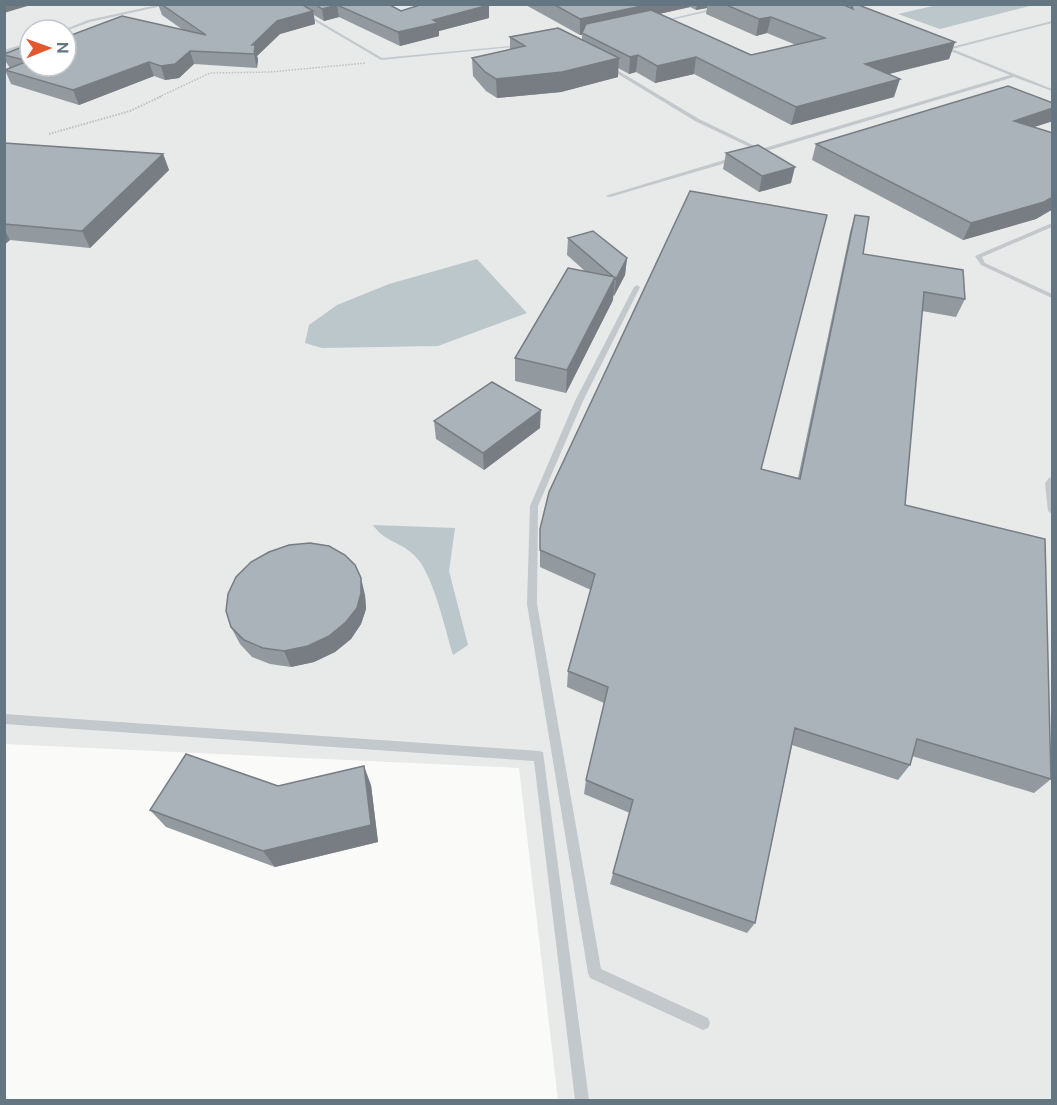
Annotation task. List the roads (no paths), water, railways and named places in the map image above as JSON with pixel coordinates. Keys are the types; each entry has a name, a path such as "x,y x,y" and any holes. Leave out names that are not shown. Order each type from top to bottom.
{"lane":[{"path":"78,25 170,4"},
{"path":"287,4 381,59 524,46"},
{"path":"649,24 739,4"},
{"path":"947,49 1053,22"},
{"path":"936,45 1053,90"},
{"path":"957,46 1053,84"},
{"path":"604,65 697,120 761,151"},
{"path":"750,154 1015,75"},
{"path":"608,196 739,158"},
{"path":"1053,225 978,256 983,264 1053,296"},
{"path":"638,287 579,401 534,506 532,604 595,973 703,1023"},
{"path":"1053,480 1049,483 1053,511"},
{"path":"4,719 540,756 582,1101"}]}
